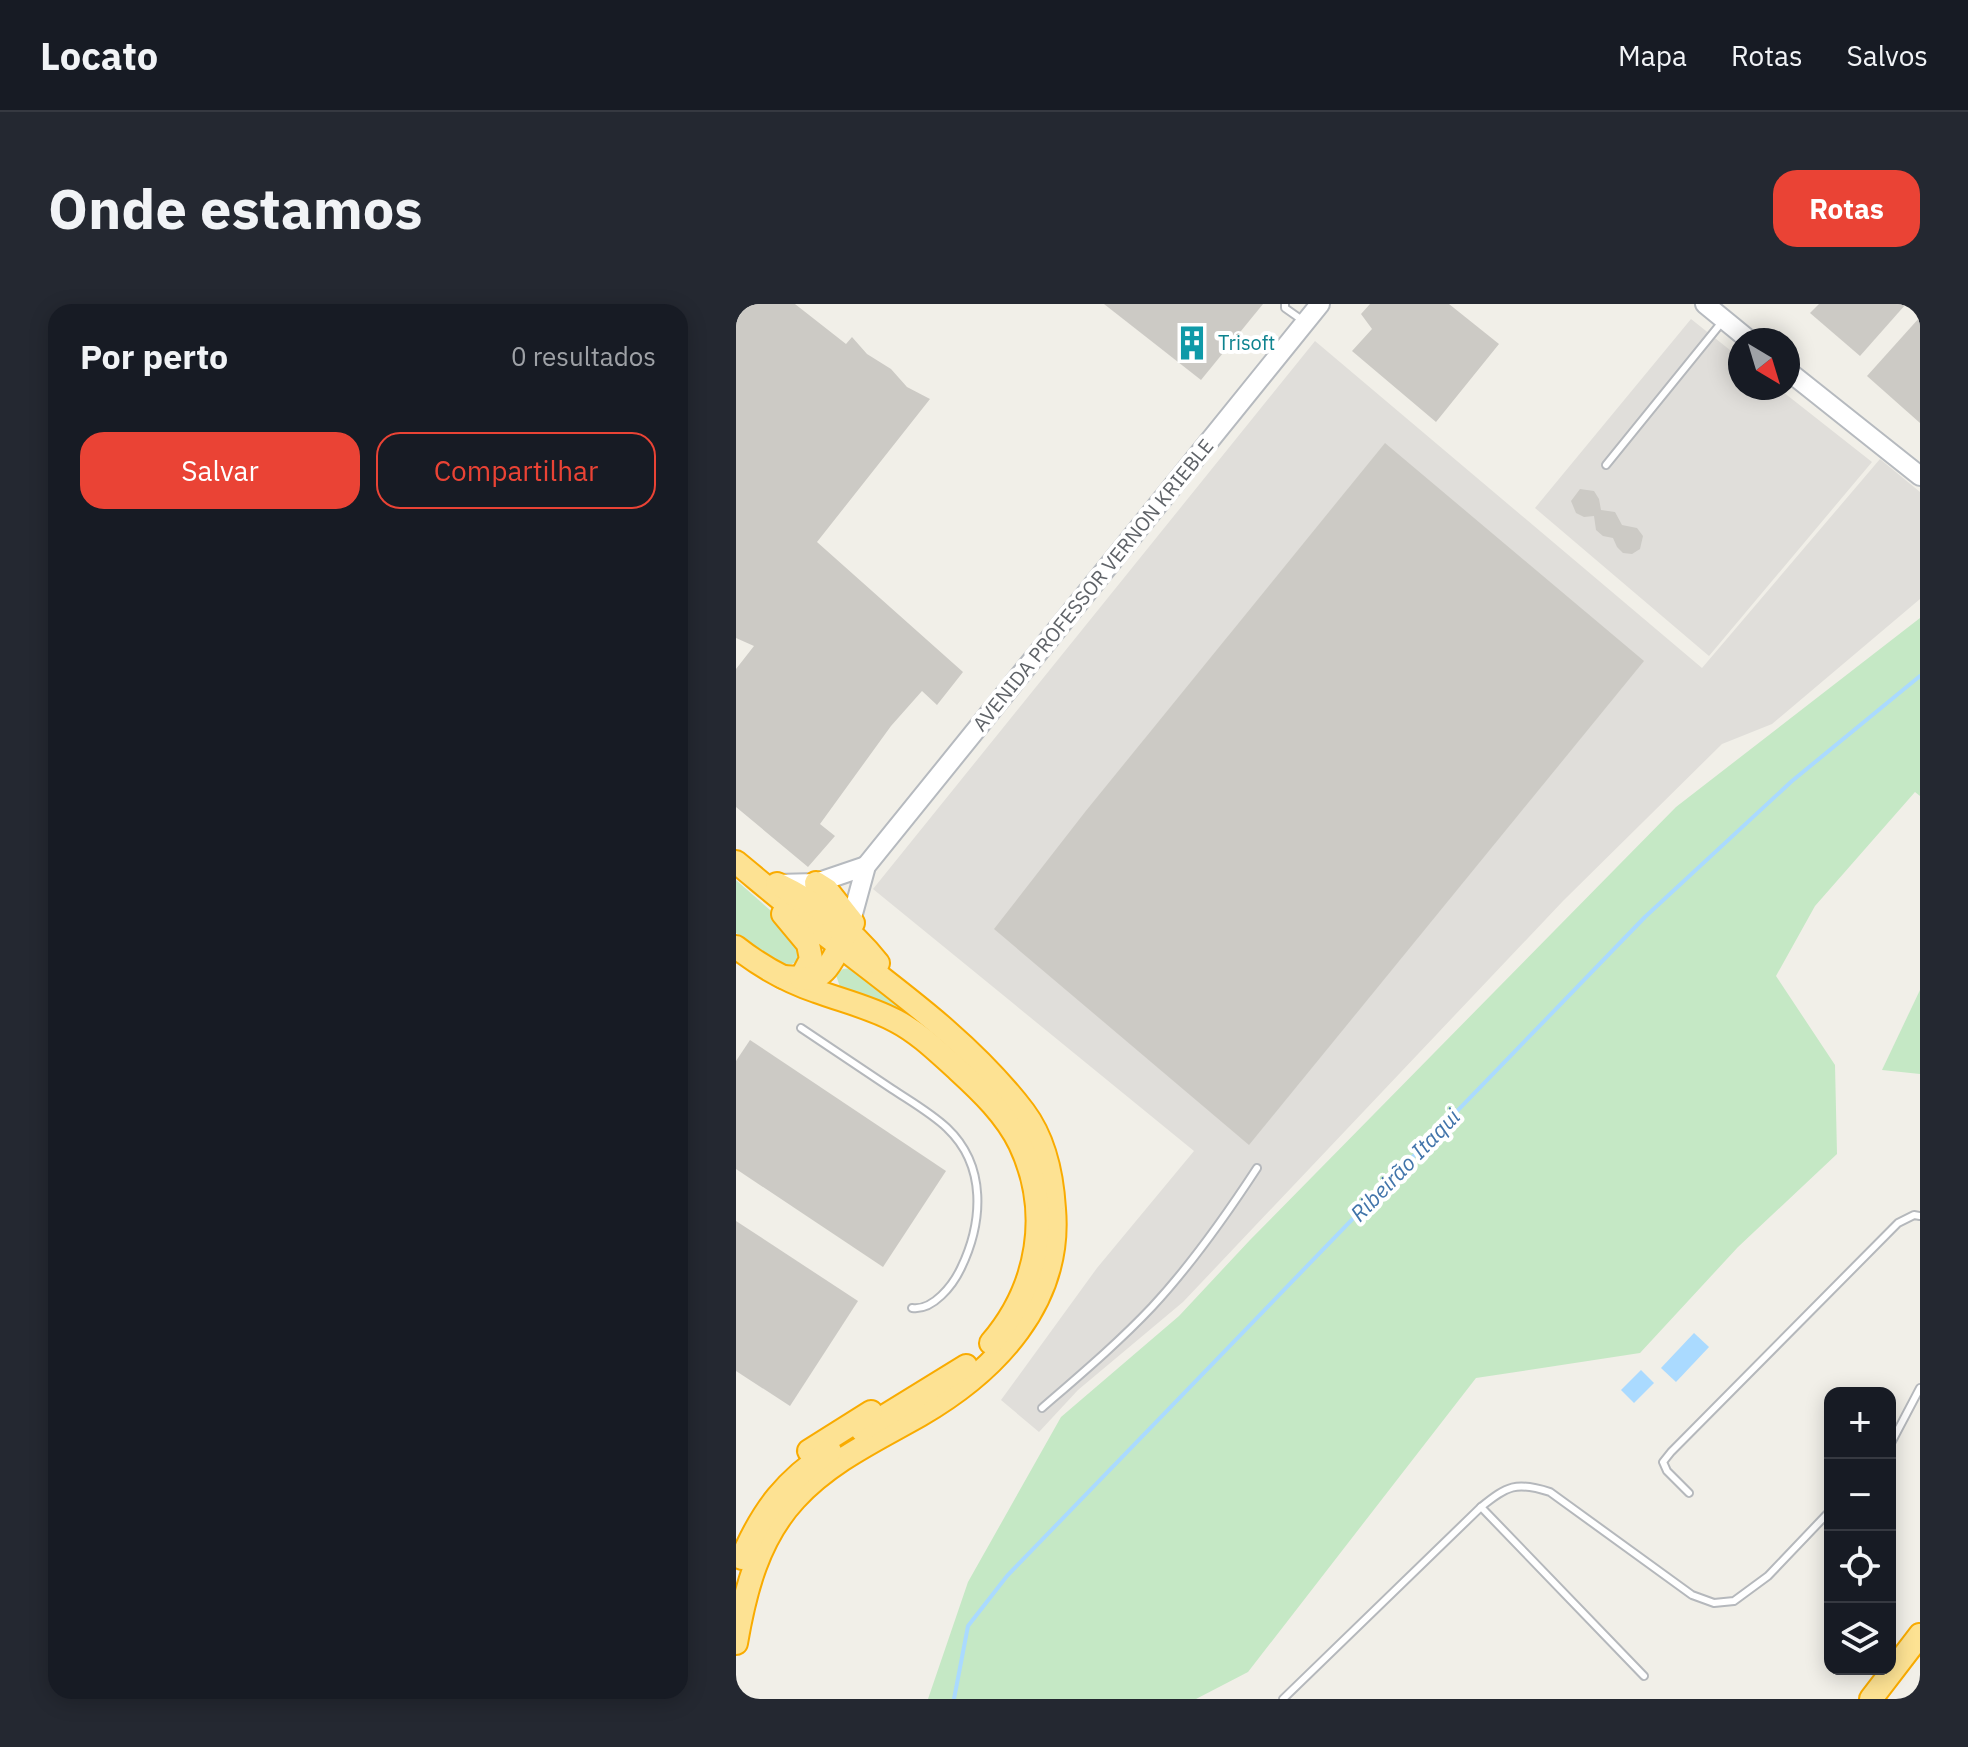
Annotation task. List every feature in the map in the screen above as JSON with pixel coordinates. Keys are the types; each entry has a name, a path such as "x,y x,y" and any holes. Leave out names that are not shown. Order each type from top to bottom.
{"highway":[{"path":"736,1643 753,1569 780,1517 823,1473 853,1451 922,1413 966,1384 996,1359 1023,1327 1037,1301 1052,1263 1056,1224 1052,1180 1042,1144 1026,1114 969,1052 901,993 846,932 741,866"},
{"path":"741,866 801,895 874,958 901,993"},
{"path":"741,866 808,944 811,959 792,978"},
{"path":"816,883 827,890 846,932"},
{"path":"792,978 808,980 821,974 846,932"},
{"path":"736,947 816,991 864,1006 897,1021 977,1087 1019,1142 1035,1189 1038,1220 1032,1271 1005,1327 988,1347 947,1379 842,1442 790,1481 757,1524 736,1574"},
{"path":"736,1540 750,1511 781,1471 831,1436 920,1382 988,1347"},
{"path":"1871,1699 1920,1635"}],"street":[{"name":"AVENIDA PROFESSOR VERNON KRIEBLE","path":"846,932 866,866 1320,304"},
{"path":"1705,304 1734,328"},
{"path":"1800,381 1920,476"},
{"path":"777,884 816,883 866,866"}],"lane":[{"path":"1285,304 1285,308 1305,322"},
{"path":"1606,465 1724,320"},
{"path":"801,1028 946,1127 971,1161 979,1208 970,1251 957,1277 941,1295 921,1308 912,1308"},
{"path":"1042,1408 1110,1349 1154,1305 1194,1259 1257,1168"},
{"path":"1689,1493 1667,1471 1663,1462 1671,1452 1898,1223 1914,1215 1920,1216"},
{"path":"1896,1434 1920,1388"},
{"path":"1283,1699 1481,1507 1504,1489 1526,1484 1550,1492 1692,1595 1714,1603 1734,1601 1768,1576 1824,1517"},
{"path":"1481,1507 1644,1676"}],"shaded area":[{"path":"1691,319 1728,348 1728,400 1793,400 1872,462 1709,656 1535,508"},
{"path":"1315,341 1702,668 1880,459 1920,492 1920,599 1772,724 1722,744 1563,901 1183,1302 1078,1390 1039,1432 1001,1400 1097,1268 1194,1151 873,889"}],"green space":[{"path":"1920,618 1920,796 1915,792 1815,906 1776,976 1835,1065 1837,1154 1738,1247 1640,1353 1476,1378 1248,1672 1196,1699 928,1699 968,1582 1061,1417 1179,1316 1676,807"},
{"path":"736,880 779,918 800,952 799,960 783,965 774,962 736,933"},
{"path":"853,968 919,1019 840,987 836,975 843,969"},
{"path":"1920,990 1920,1074 1882,1070"}],"water":[{"path":"1694,1333 1709,1347 1676,1382 1661,1368"},
{"path":"1641,1370 1654,1383 1634,1403 1621,1390"}],"building":[{"path":"736,304 795,304 846,344 852,337 867,354 891,369 907,387 930,399 817,542 963,672 937,705 922,691 891,726 820,824 835,836 808,867 736,807 736,669 754,646 736,638"},
{"name":"Trisoft","path":"1104,304 1263,304 1201,380"},
{"path":"1370,304 1449,304 1499,344 1436,422 1352,351 1372,329 1361,314"},
{"path":"1819,304 1906,304 1860,356 1810,313"},
{"path":"1920,317 1920,423 1867,376"},
{"path":"1385,443 1644,661 1249,1145 994,929 1085,812"},
{"path":"1580,489 1594,491 1601,510 1615,512 1622,525 1637,528 1643,536 1640,549 1632,554 1623,553 1613,538 1603,536 1596,530 1594,516 1584,517 1576,513 1571,501"},
{"path":"750,1040 946,1171 883,1267 736,1169 736,1061"},
{"path":"736,1221 858,1301 790,1406 736,1371"}],"waterway":[{"name":"Ribeirão Itaqui","path":"954,1699 968,1626 1007,1576 1645,917 1792,781 1920,676"}],"place":[{"name":"Trisoft","path":"1192,343"}]}
